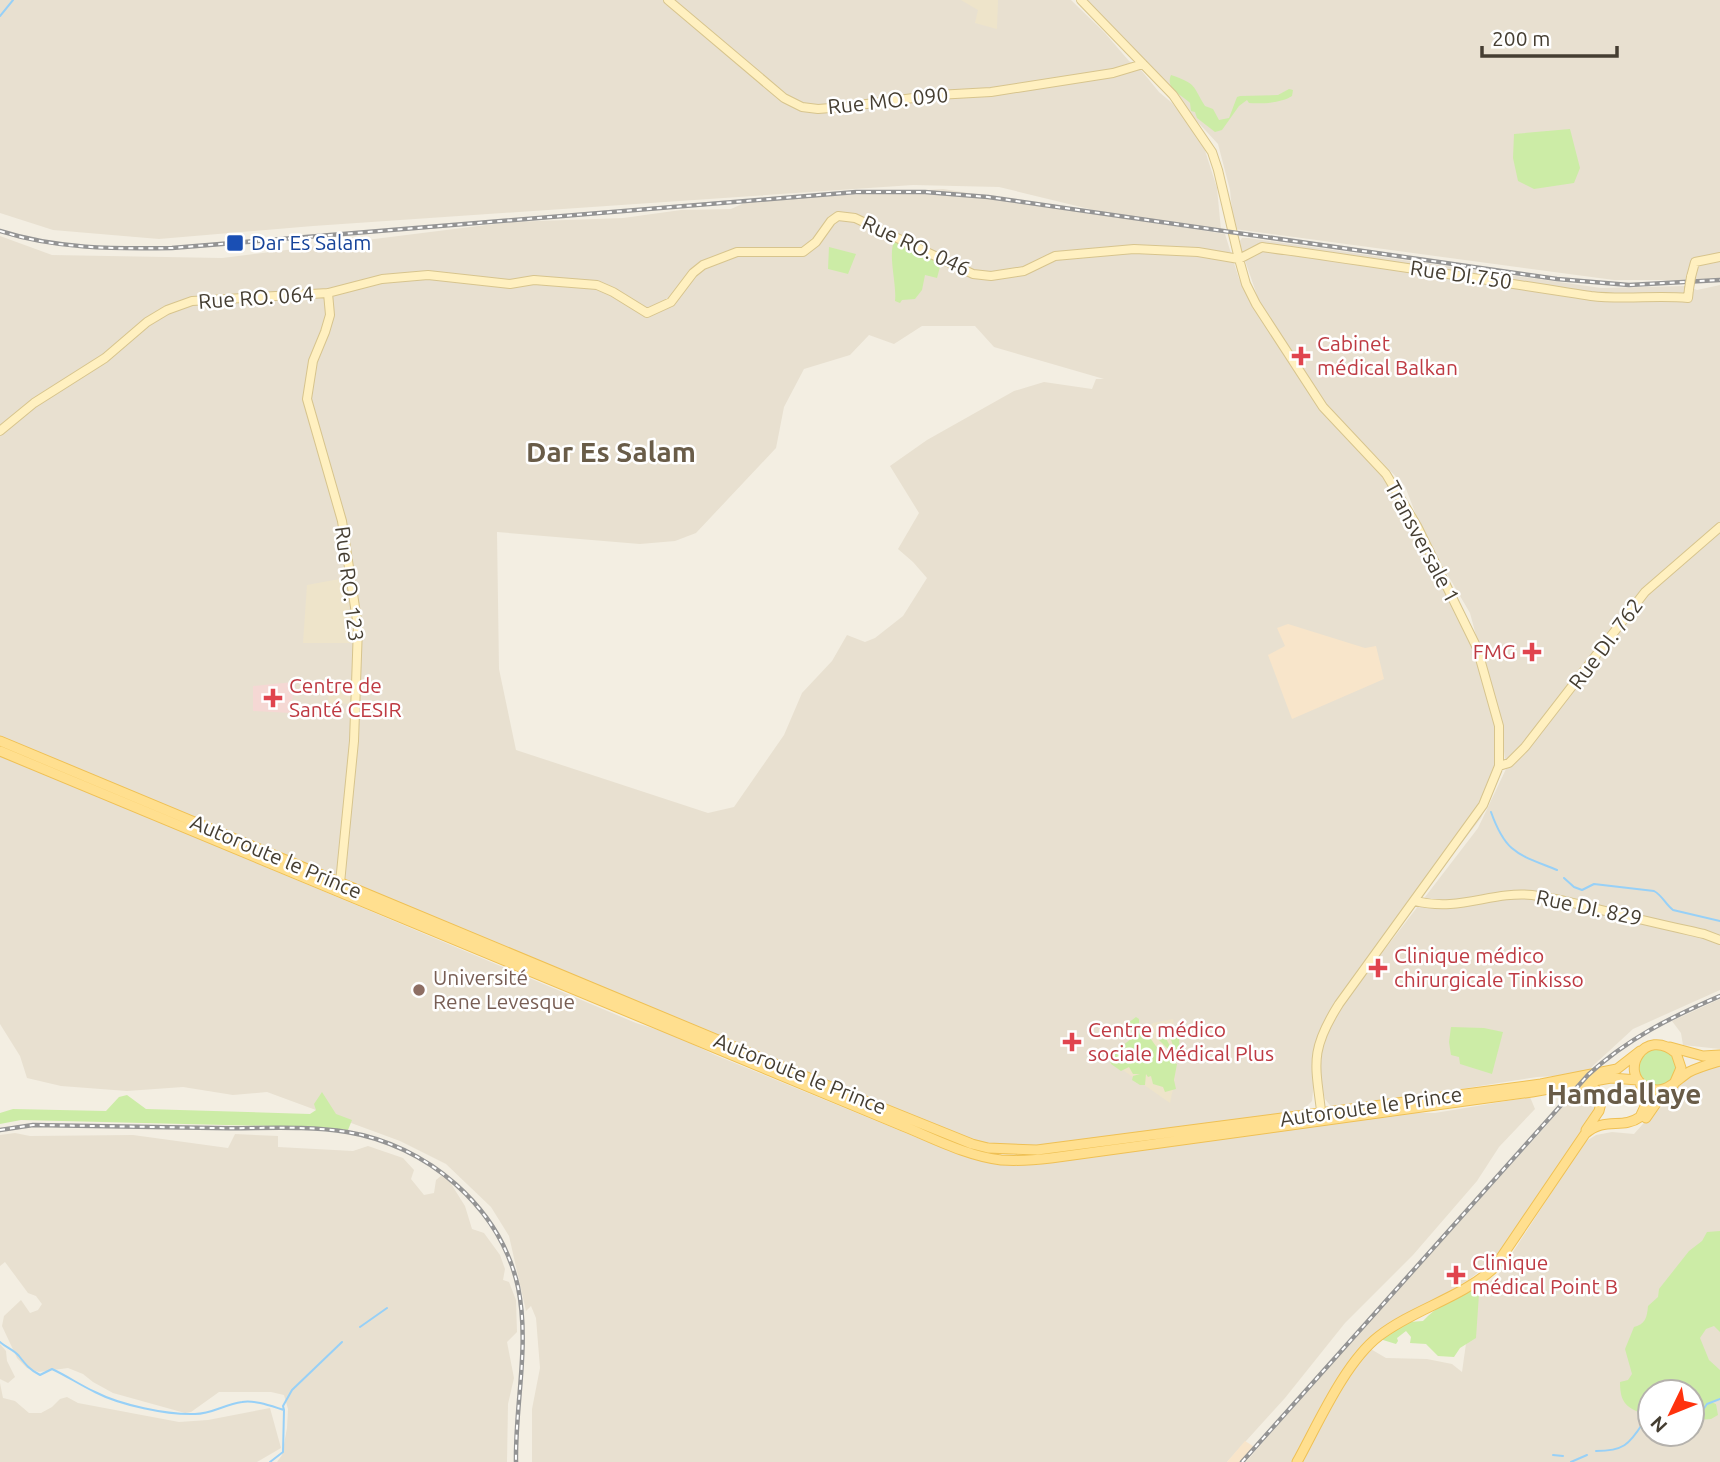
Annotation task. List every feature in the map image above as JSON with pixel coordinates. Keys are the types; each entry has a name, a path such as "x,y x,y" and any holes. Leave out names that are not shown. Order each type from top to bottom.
{"main road":[{"name":"Autoroute le Prince","path":"0,741 838,1090 988,1148 1037,1150 1322,1118 1611,1078 1639,1081"},
{"name":"Autoroute le Prince","path":"0,751 969,1153 1001,1160 1031,1160 1541,1084 1617,1069 1640,1051"},
{"path":"1297,1462 1349,1370 1365,1349 1378,1336 1481,1280 1494,1268 1585,1134 1607,1123 1628,1123 1640,1117 1647,1102 1634,1065 1640,1051 1654,1044 1720,1060"},
{"path":"1576,1147 1599,1129 1639,1124 1649,1114 1679,1077 1680,1060 1669,1047"},
{"path":"1639,1081 1649,1089 1670,1086 1689,1072 1720,1060"},
{"path":"1576,1147 1602,1104 1599,1092 1580,1084"}],"street":[{"name":"Rue MO. 090","path":"668,0 778,94 802,107 844,107 937,95 991,92 1113,73 1143,64"},
{"name":"Transversale 1","path":"1081,0 1173,95 1212,152 1246,284 1318,400 1386,474 1417,526 1479,655 1499,726 1499,766 1483,805 1324,1028 1315,1055 1322,1118"},
{"name":"Rue RO. 046","path":"510,284 534,280 597,285 646,313 671,302 693,273 703,265 737,252 803,252 817,242 831,221 838,216 855,218 973,274 991,276 1024,271 1055,256 1134,249 1198,252 1239,259"},
{"name":"Rue DI.750","path":"1239,259 1262,247 1540,286 1592,296 1689,293 1695,262 1720,257"},
{"name":"Rue RO. 064","path":"0,431 34,403 105,358 147,322 167,310 192,301 328,293 408,275 510,284"},
{"name":"Rue RO. 123","path":"328,293 330,315 313,361 307,399 342,521 358,627 354,741 340,883"},
{"name":"Rue DI. 762","path":"1499,766 1509,763 1525,747 1645,592 1720,527"},
{"name":"Rue DI. 829","path":"1415,901 1433,905 1462,904 1528,895 1568,902 1720,940"}],"shaded area":[{"path":"0,0 1071,0 1129,61 1141,70 1201,138 1217,188 1221,230 1110,214 999,187 913,185 159,239 53,230 0,213"},
{"path":"961,0 998,0 997,29 975,23 978,10"},
{"path":"1085,0 1720,0 1720,278 1687,282 1614,280 1234,229 1230,190 1218,144"},
{"path":"943,189 1225,234 1239,279 1319,407 1388,481 1389,489 1418,529 1488,680 1470,613 1422,531 1405,486 1319,397 1279,338 1259,301 1240,241 1242,238 1248,238 1601,288 1686,286 1697,290 1720,285 1720,990 1633,1029 1583,1075 1537,1077 1333,1109 1325,1099 1316,1064 1312,1101 1297,1116 1005,1153 695,1031 0,738 0,236 52,255 222,258 510,222 623,218 681,210 731,209 749,201","holes":["922,326 975,326 994,347 1104,379 1096,379 1092,389 1044,382 1014,391 927,440 890,466 919,513 898,549 927,578 903,616 875,638 865,642 847,635 832,661 802,693 784,735 734,807 708,813 516,750 499,669 497,532 640,544 675,541 696,533 776,448 784,407 804,369 850,355 869,335 894,344","1501,724 1506,769 1478,828 1349,996 1417,900 1481,818 1494,790 1497,725"]},
{"path":"345,578 354,643 303,643 307,585"},
{"path":"1288,624 1365,648 1376,646 1384,679 1292,719 1268,655 1285,646 1277,628"},
{"name":"Centre de Santé CESIR","path":"294,682 291,713 253,711 253,686"},
{"path":"352,688 353,704 328,703 329,689"},
{"path":"0,755 636,1023 674,1035 715,1055 957,1154 1003,1164 1033,1165 1407,1113 1435,1113 1530,1097 1535,1109 1499,1147 1477,1181 1413,1255 1345,1323 1285,1398 1227,1462 532,1462 532,1409 540,1368 536,1318 531,1306 526,1311 509,1236 491,1207 446,1164 400,1141 267,1092 233,1095 183,1087 127,1091 61,1086 27,1078 20,1056 0,1024"},
{"path":"1720,999 1720,1049 1683,1045 1681,1033 1672,1021"},
{"path":"1173,1019 1178,1047 1170,1103 1110,1061 1153,1023"},
{"path":"1720,1064 1720,1462 1301,1462 1348,1375 1369,1348 1386,1358 1427,1359 1452,1364 1462,1372 1473,1294 1498,1275 1568,1167 1578,1146 1596,1135 1612,1132 1634,1134 1679,1083 1694,1073"},
{"path":"1581,1087 1591,1088 1602,1102 1499,1256 1471,1278 1373,1339 1295,1462 1246,1462 1332,1362 1545,1127 1572,1093"},
{"path":"15,1133 30,1136 133,1135 228,1148 235,1134 278,1136 278,1147 353,1151 368,1146 403,1158 414,1170 411,1179 424,1195 434,1193 436,1180 442,1175 448,1179 465,1206 472,1229 484,1233 500,1255 505,1269 503,1280 509,1282 516,1300 517,1332 507,1342 514,1378 508,1404 507,1462 277,1462 282,1455 287,1428 288,1409 284,1395 271,1392 219,1392 191,1412 185,1413 113,1393 68,1368 39,1372 27,1368 17,1358 2,1326 4,1316 21,1300 30,1313 38,1310 42,1304 36,1296 28,1293 5,1262 0,1266 0,1135"},
{"path":"0,1344 6,1351 7,1361 15,1377 8,1383 0,1379"},
{"path":"0,1383 3,1398 15,1401 29,1413 41,1413 67,1397 78,1403 179,1422 208,1420 270,1408 281,1448 257,1462 0,1462"},
{"path":"1245,1441 1256,1448 1244,1462 1227,1462"}],"green space":[{"path":"1171,75 1193,86 1205,106 1213,109 1219,120 1229,118 1237,97 1278,95 1289,89 1293,90 1292,96 1277,102 1249,103 1247,100 1239,106 1222,130 1215,132 1197,118 1195,112 1191,111 1190,103 1172,88"},
{"path":"1570,129 1580,168 1574,183 1534,189 1518,181 1513,158 1514,134"},
{"path":"895,240 901,240 941,263 937,278 925,275 922,290 915,299 902,300 900,303 895,301 892,253"},
{"path":"829,247 856,254 848,274 828,269"},
{"path":"1136,1017 1139,1019 1139,1033 1148,1035 1163,1056 1170,1051 1156,1034 1163,1027 1169,1027 1180,1037 1179,1052 1175,1051 1170,1037 1164,1035 1175,1055 1171,1058 1172,1062 1177,1064 1174,1080 1176,1089 1165,1092 1163,1087 1153,1084 1151,1076 1146,1074 1145,1085 1140,1085 1132,1080 1133,1076 1140,1074 1133,1074 1129,1067 1121,1071 1111,1064 1110,1060 1118,1049 1135,1036 1128,1023"},
{"path":"1451,1027 1484,1028 1503,1032 1492,1074 1460,1064 1459,1057 1451,1055"},
{"path":"1656,1046 1677,1058 1677,1076 1672,1083 1651,1088 1636,1072 1640,1054"},
{"path":"322,1092 336,1114 352,1120 348,1130 21,1120 0,1124 0,1113 13,1109 106,1111 119,1097 127,1095 146,1109 310,1114 316,1110 314,1104"},
{"path":"1720,1231 1720,1332 1714,1326 1706,1329 1700,1338 1709,1360 1720,1370 1720,1398 1711,1402 1716,1404 1718,1415 1706,1419 1706,1378 1636,1378 1636,1410 1628,1406 1622,1397 1620,1382 1628,1380 1632,1374 1625,1349 1634,1327 1645,1320 1648,1306 1658,1297 1659,1289 1707,1232"},
{"path":"1473,1291 1479,1294 1476,1338 1460,1348 1454,1357 1438,1356 1426,1344 1410,1343 1411,1337 1406,1331 1397,1338 1396,1344 1383,1340 1383,1335 1409,1322 1423,1321 1445,1302"}],"waterway":[{"path":"0,16 13,0"},
{"path":"1491,812 1508,845 1523,856 1557,870"},
{"path":"1564,878 1582,890 1594,884 1654,891 1673,910 1720,921"},
{"path":"360,1327 387,1308"},
{"path":"0,1342 40,1375 52,1369 105,1397 144,1408 195,1414 247,1402 284,1410 283,1452 270,1462"},
{"path":"284,1410 283,1406 292,1390 342,1342"},
{"path":"1706,1405 1720,1399"},
{"path":"1596,1451 1619,1448 1636,1434"},
{"path":"1553,1455 1563,1456"},
{"path":"1571,1462 1587,1455"}],"railway":[{"path":"0,231 64,245 172,248 856,192 925,192 988,197 1557,279 1629,285 1720,280"},
{"path":"1242,1462 1588,1075 1618,1050 1650,1030 1720,996"},
{"path":"0,1130 33,1125 331,1130 376,1139 405,1150 431,1165 477,1206 495,1230 509,1258 518,1287 523,1331 516,1462"}],"place":[{"name":"Dar Es Salam","path":"235,243"},
{"name":"Cabinet médical Balkan","path":"1301,356"},
{"name":"FMG","path":"1532,652"},
{"name":"Centre de Santé CESIR","path":"273,698"},
{"name":"Clinique médico chirurgicale Tinkisso","path":"1378,968"},
{"name":"Université Rene Levesque","path":"419,990"},
{"name":"Centre médico sociale Médical Plus","path":"1072,1042"},
{"name":"Clinique médical Point B","path":"1456,1275"}],"district":[{"name":"Dar Es Salam","path":"611,452"},
{"name":"Hamdallaye","path":"1624,1094"}]}
